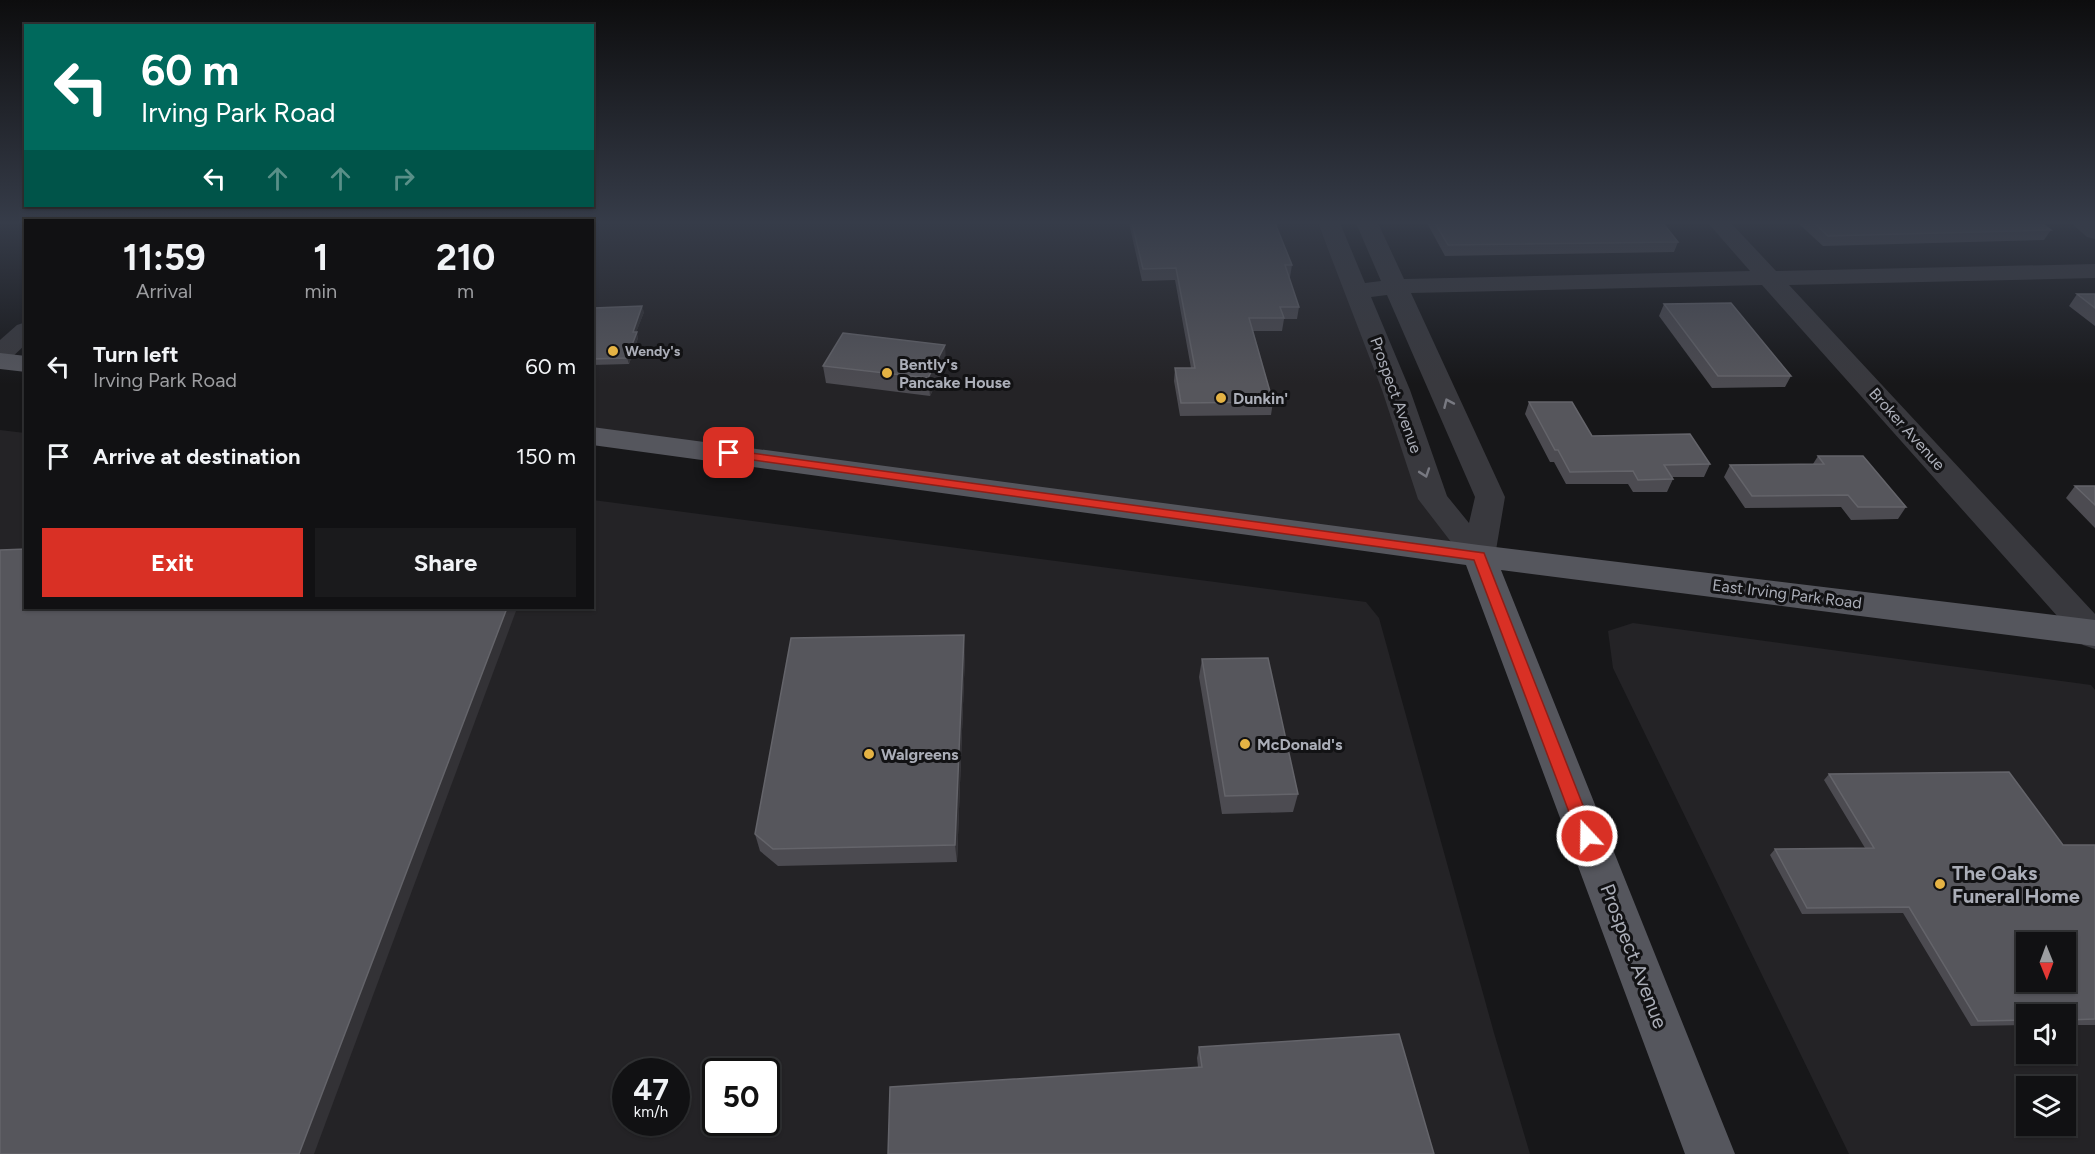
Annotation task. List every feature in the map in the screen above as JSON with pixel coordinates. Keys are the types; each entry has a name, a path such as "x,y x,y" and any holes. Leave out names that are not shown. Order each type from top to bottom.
{"main road":[{"path":"0,361 24,364"},
{"name":"East Irving Park Road","path":"594,436 1479,556 2094,634"},
{"name":"Prospect Avenue","path":"1479,556 1710,1154"}],"street":[{"name":"Prospect Avenue","path":"1350,277 1396,390 1433,499 1479,556"},
{"path":"1393,277 1490,497 1479,556"},
{"name":"Broker Avenue","path":"1769,277 2094,634"},
{"path":"1356,291 1397,286 1777,277"},
{"path":"0,354 24,332"}],"shaded area":[{"path":"594,277 1341,277 1461,546 594,432"},
{"path":"0,430 24,433 24,609 594,609 594,500 1366,602 1379,618 1494,1033 1530,1154 0,1154"},
{"path":"1633,623 2091,685 2095,690 2095,1154 1849,1154 1613,668 1608,631"}],"building":[{"path":"1178,277 1289,277 1299,307 1280,307 1284,318 1249,318 1273,402 1181,403 1175,368 1195,368"},
{"path":"2077,294 2095,294 2095,308"},
{"path":"1731,303 1791,376 1718,376 1664,304"},
{"name":"Wendy's","path":"642,306 633,332 637,332 627,358 594,359 594,308"},
{"path":"843,333 945,345 928,378 823,366"},
{"path":"1529,402 1572,402 1592,436 1690,434 1710,464 1664,465 1673,479 1638,480 1633,471 1570,472 1558,450 1555,450"},
{"path":"1818,456 1863,456 1906,507 1858,507 1848,495 1752,496 1730,465 1824,464"},
{"path":"2075,486 2095,486 2095,505"},
{"path":"24,549 24,609 507,609 299,1154 0,1154 0,550"},
{"name":"Walgreens","path":"964,635 955,845 773,849 755,834 791,638"},
{"name":"McDonald's","path":"1268,658 1298,794 1225,796 1202,659"},
{"name":"The Oaks Funeral Home","path":"2009,772 2063,845 2095,845 2095,1019 2076,1020 2076,1004 2016,1004 2016,1020 1978,1021 1909,907 1807,908 1775,849 1874,848 1829,774"},
{"path":"1399,1034 1434,1154 888,1154 890,1087 1202,1067 1199,1047"}],"place":[{"name":"Wendy's","path":"613,351"},
{"name":"Bently's Pancake House","path":"887,373"},
{"name":"Dunkin'","path":"1221,398"},
{"name":"McDonald's","path":"1245,744"},
{"name":"Walgreens","path":"869,754"},
{"name":"The Oaks Funeral Home","path":"1940,884"}],"route":[{"path":"729,453 1479,556 1587,836"}]}
